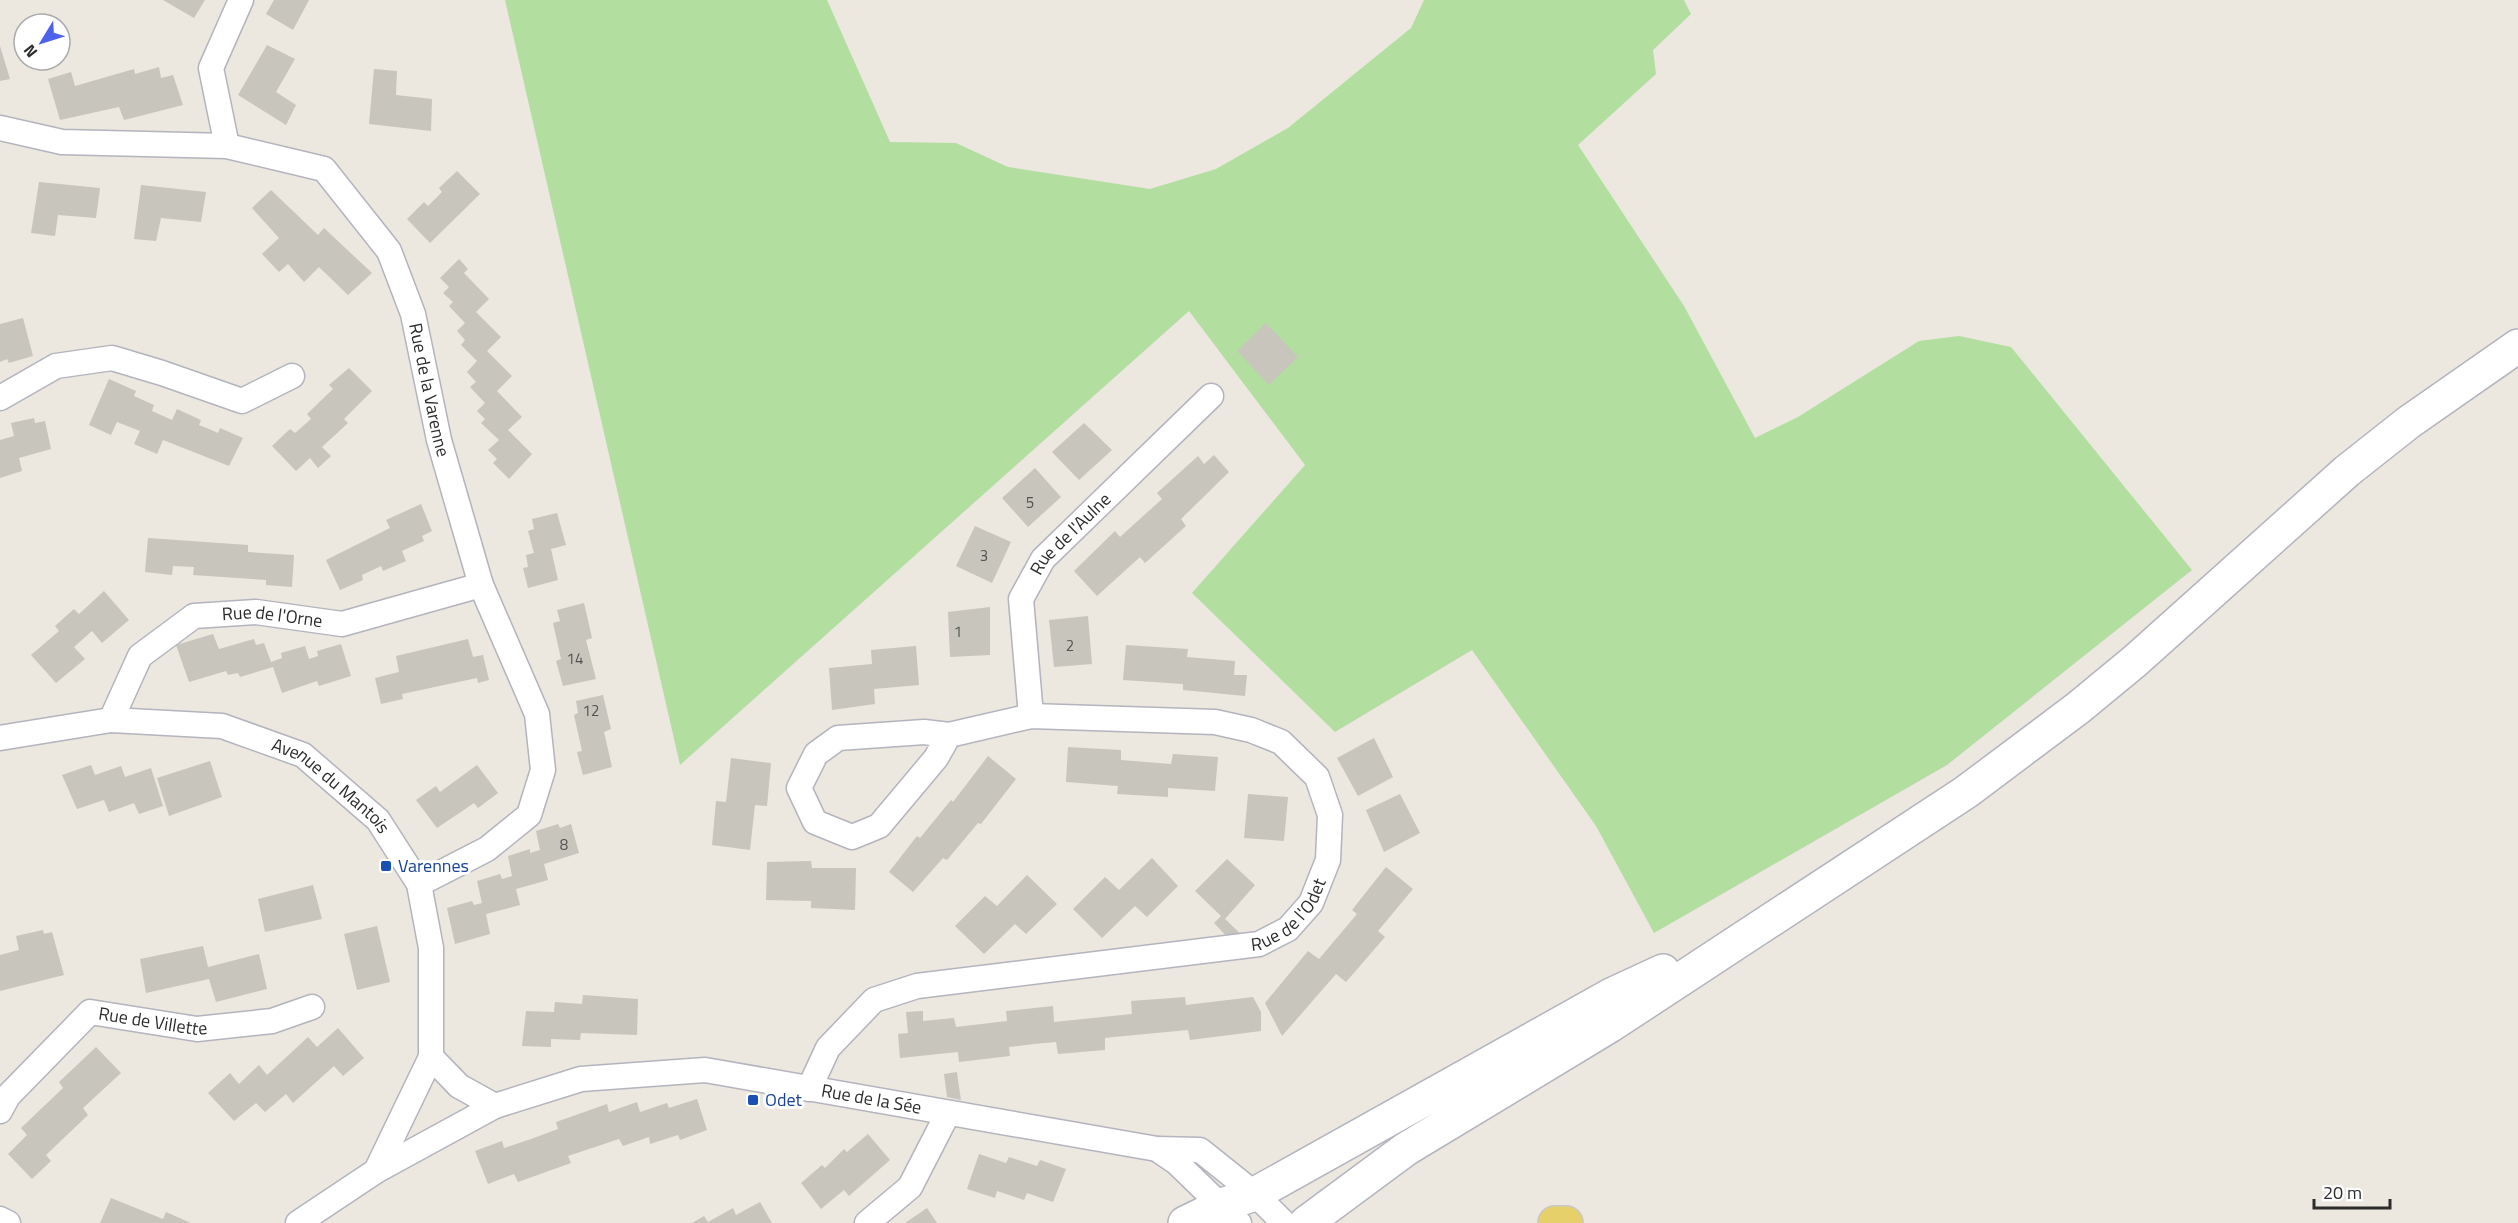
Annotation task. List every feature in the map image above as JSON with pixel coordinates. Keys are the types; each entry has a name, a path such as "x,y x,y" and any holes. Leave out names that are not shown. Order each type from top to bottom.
{"main road":[{"path":"1306,1223 1336,1211 1406,1149 1611,1025 1957,798 2019,753 2135,661 2347,471 2409,422 2518,346"},
{"path":"1185,1223 1231,1214 1255,1194 1613,994 1752,931"},
{"path":"1555,1223 1566,1223"}],"street":[{"path":"227,146 211,68 241,0"},
{"name":"Rue de la Varenne","path":"0,129 62,142 227,146 324,169 389,251 413,314 439,440 481,585 537,714 543,771 529,815 487,849 419,884"},
{"path":"0,398 56,366 112,358 242,401 292,376"},
{"name":"Rue de l'Aulne","path":"1031,716 1021,599 1043,559 1211,396"},
{"name":"Rue de l'Orne","path":"111,720 140,656 194,616 256,612 342,624 481,585"},
{"name":"Rue de l'Odet","path":"809,1089 828,1048 874,1000 917,986 1259,944 1288,929 1311,903 1328,860 1330,815 1317,777 1281,742 1251,730 1215,722 1031,716 949,735 924,732 838,738 816,754 799,788 815,822 852,837 879,826 936,758 949,735"},
{"name":"Avenue du Mantois","path":"0,738 111,720 222,726 303,755 378,820 419,884 431,948 431,1057 376,1171"},
{"name":"Rue de Villette","path":"0,1111 8,1095 90,1012 197,1029 272,1021 312,1007"},
{"path":"431,1057 459,1086 495,1106"},
{"name":"Rue de la Sée","path":"376,1171 495,1106 580,1079 705,1070 1157,1149 1176,1162 1231,1214"},
{"path":"867,1223 910,1187 948,1113"},
{"path":"1157,1149 1200,1150 1255,1194 1284,1223"},
{"path":"297,1223 376,1171"},
{"path":"0,1219 8,1223"}],"green space":[{"path":"505,0 827,0 890,142 956,143 1008,167 1150,189 1216,169 1288,128 1411,28 1424,0 1684,0 1691,14 1653,50 1656,74 1578,145 1684,306 1755,438 1798,417 1919,341 1959,336 2011,347 2192,570 1947,765 1654,933 1596,826 1472,650 1335,732 1192,593 1305,465 1189,311 680,765"}],"building":[{"path":"163,0 205,0 194,18"},
{"path":"274,0 309,0 293,30 266,14"},
{"path":"267,45 295,59 276,92 296,105 286,125 238,95"},
{"path":"0,46 10,79 0,81"},
{"path":"159,67 161,78 173,75 183,105 124,120 119,107 60,120 48,79 71,72 75,86 134,69 135,74"},
{"path":"374,69 397,71 396,95 432,99 431,131 369,124"},
{"path":"457,171 480,194 430,243 407,219 424,202 428,206 442,192 439,188"},
{"path":"39,182 100,188 96,218 58,215 55,236 31,233"},
{"path":"141,185 206,192 201,222 161,218 156,241 134,239"},
{"path":"271,190 318,235 324,228 372,273 348,295 319,267 304,282 288,264 279,272 262,254 279,238 252,208"},
{"path":"459,259 468,269 464,273 489,299 476,312 501,337 487,351 512,376 497,391 522,417 508,430 532,454 509,479 493,463 497,459 488,450 499,440 481,423 485,419 477,411 485,403 470,387 476,382 467,372 477,361 461,345 465,340 457,331 465,323 449,306 453,302 443,293 449,287 440,278"},
{"path":"23,318 33,356 9,363 7,359 0,362 0,324"},
{"path":"1266,323 1298,357 1269,385 1237,351"},
{"path":"349,368 372,391 344,419 348,423 322,447 331,456 318,468 310,458 296,471 272,446 290,429 295,433 311,419 307,414 333,389 329,385"},
{"path":"109,379 136,391 134,396 154,405 152,411 172,420 177,409 201,420 199,425 218,433 220,428 243,438 229,466 163,440 157,454 134,444 140,431 117,422 111,435 89,425"},
{"path":"34,418 35,423 45,421 51,449 19,458 22,471 0,478 0,440 14,436 11,423"},
{"path":"1084,423 1112,450 1079,480 1052,452"},
{"path":"1214,455 1229,472 1181,519 1186,526 1145,563 1140,557 1097,596 1074,571 1115,531 1120,537 1162,499 1157,493 1198,456 1204,464"},
{"path":"1035,468 1061,497 1028,527 1002,498"},
{"path":"421,504 432,531 422,536 424,541 402,551 406,561 383,571 381,566 362,575 363,580 340,590 326,560 390,528 386,520"},
{"path":"557,513 566,545 551,549 558,580 528,588 523,568 528,567 526,555 534,553 528,531 534,529 532,519"},
{"path":"975,526 1011,542 992,583 956,566"},
{"path":"148,538 248,545 248,552 294,555 292,587 266,585 266,580 193,575 194,567 173,566 172,575 145,572"},
{"path":"104,591 129,620 102,643 92,631 74,647 85,659 56,683 31,655 59,631 55,626 74,609 79,614"},
{"path":"584,603 592,638 586,640 596,679 563,686 556,661 561,659 553,623 560,621 557,610"},
{"path":"990,607 990,655 950,657 948,612"},
{"path":"1088,616 1092,664 1054,667 1049,620"},
{"path":"213,634 219,649 254,639 256,645 264,643 271,662 282,658 281,653 305,646 309,659 318,656 317,651 341,644 351,676 319,686 317,681 282,693 273,667 240,677 238,673 228,675 226,671 189,682 176,645"},
{"path":"468,639 473,657 483,655 489,680 478,683 477,678 402,694 403,699 381,704 375,678 399,672 396,656"},
{"path":"1126,645 1188,649 1187,657 1235,661 1234,675 1247,675 1245,696 1183,690 1183,684 1123,680"},
{"path":"916,646 919,685 874,689 875,704 832,710 829,668 872,664 871,650"},
{"path":"603,695 611,729 604,732 612,767 583,775 577,752 582,751 574,715 578,713 576,701"},
{"path":"1374,738 1393,777 1358,796 1337,758"},
{"path":"1068,747 1121,750 1121,760 1171,764 1173,754 1218,757 1215,791 1168,788 1168,797 1117,794 1118,786 1066,782"},
{"path":"988,756 1016,779 981,824 978,823 947,860 943,858 913,892 889,872 917,836 920,838 951,800 953,802"},
{"path":"731,758 771,763 767,806 755,805 750,850 712,845 716,801 726,802"},
{"path":"210,761 222,797 169,816 157,778"},
{"path":"91,765 95,775 121,766 125,777 151,768 163,806 139,814 134,803 109,812 104,800 77,809 62,775"},
{"path":"477,765 498,793 478,808 474,803 437,828 416,800 436,786 440,792"},
{"path":"1248,794 1288,797 1284,841 1244,838"},
{"path":"1400,794 1420,833 1384,852 1366,810"},
{"path":"558,824 560,828 571,824 579,853 544,864 548,880 516,889 520,905 486,914 490,934 455,944 447,908 472,901 474,905 482,903 477,881 500,874 502,879 512,876 508,856 530,849 530,853 540,850 536,831"},
{"path":"1152,858 1178,886 1147,917 1135,906 1102,938 1073,909 1105,877 1119,890"},
{"path":"1227,859 1255,885 1225,919 1246,939 1232,942 1214,923 1221,916 1195,891"},
{"path":"811,861 812,868 856,868 855,910 811,908 811,901 766,900 767,862"},
{"path":"1386,867 1413,889 1378,931 1385,937 1346,982 1336,974 1282,1036 1265,1003 1308,951 1319,959 1357,914 1352,910"},
{"path":"1027,875 1057,904 1026,934 1015,924 984,954 955,926 985,896 997,906"},
{"path":"313,885 322,919 265,932 258,899"},
{"path":"377,926 390,982 357,990 344,934"},
{"path":"43,930 44,934 52,932 64,975 0,991 0,955 19,950 16,936"},
{"path":"203,946 208,967 259,954 267,989 216,1002 209,979 146,993 140,959"},
{"path":"583,995 638,999 637,1035 581,1033 580,1040 551,1039 551,1047 522,1046 526,1011 554,1012 555,1002 582,1004"},
{"path":"1185,997 1186,1005 1253,997 1261,1012 1261,1031 1190,1040 1188,1030 1105,1038 1105,1050 1058,1054 1056,1042 1034,1044 1009,1047 1010,1056 959,1062 958,1052 900,1058 898,1034 908,1033 906,1012 923,1011 923,1021 954,1018 956,1027 1007,1021 1006,1011 1053,1006 1054,1022 1132,1014 1131,1001"},
{"path":"338,1028 364,1058 343,1076 334,1066 293,1103 286,1094 265,1112 256,1103 234,1121 208,1093 230,1073 239,1084 259,1065 267,1075 308,1037 317,1047"},
{"path":"96,1047 121,1073 83,1108 88,1115 46,1155 51,1161 32,1179 8,1154 27,1135 21,1128 63,1088 59,1082"},
{"path":"957,1072 961,1100 947,1097 944,1074"},
{"path":"697,1099 707,1130 680,1140 678,1135 650,1144 649,1137 623,1146 619,1139 568,1156 571,1163 518,1182 514,1174 488,1184 475,1151 502,1141 504,1148 531,1139 558,1129 556,1122 607,1104 609,1112 637,1102 640,1112 667,1103 669,1108"},
{"path":"868,1134 890,1160 849,1196 844,1190 821,1209 801,1183 822,1165 825,1168 844,1149 847,1152"},
{"path":"979,1154 1006,1163 1009,1157 1037,1166 1040,1160 1066,1169 1053,1202 1027,1193 1024,1200 997,1191 995,1198 967,1189"},
{"path":"111,1198 163,1219 166,1212 191,1223 100,1223"},
{"path":"760,1202 772,1223 692,1223 704,1216 708,1222 733,1208 736,1215"},
{"path":"927,1208 937,1223 905,1223"}],"place":[{"name":"Varennes","path":"386,866"},
{"name":"Odet","path":"753,1100"}]}
